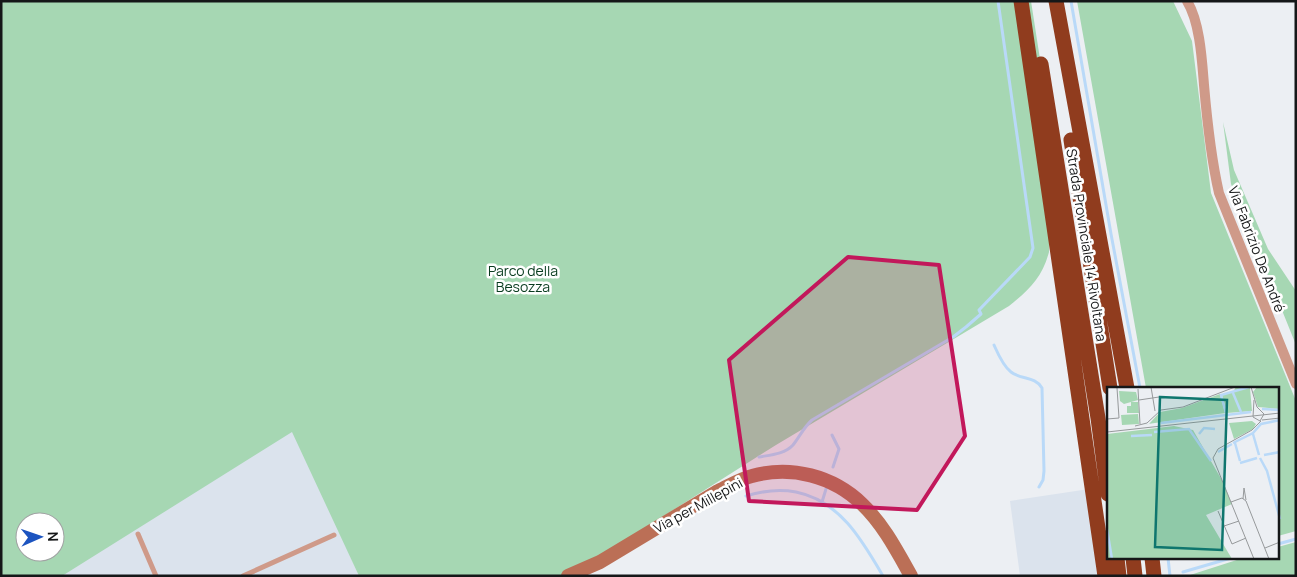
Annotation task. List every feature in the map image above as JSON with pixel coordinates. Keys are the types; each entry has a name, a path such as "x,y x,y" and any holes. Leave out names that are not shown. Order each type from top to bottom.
{"highway":[{"path":"1022,1 1104,576"},
{"name":"Strada Provinciale 14 Rivoltana","path":"1031,1 1107,487"},
{"name":"Strada Provinciale 14 Rivoltana","path":"1049,1 1110,387"},
{"path":"1056,1 1127,387"},
{"path":"1117,560 1119,576"},
{"path":"1133,560 1136,576"},
{"path":"1152,560 1154,576"}],"street":[{"name":"Via Fabrizio De André","path":"1188,1 1194,17 1200,49 1213,162 1219,192 1296,384"},
{"name":"Via per Millepini","path":"568,576 600,562 718,491 754,476 781,472 798,472 819,477 853,496 885,531 911,576"}],"lane":[{"path":"138,534 156,576"},
{"path":"243,576 334,535"}],"highlighted area":[{"path":"848,257 939,265 965,436 917,510 749,501 729,360"}],"shaded area":[{"path":"294,430 359,576 36,576 61,562 65,562 65,560"},
{"path":"1089,489 1100,576 1020,576 1010,501"}],"green space":[{"name":"Parco della Besozza","path":"1,1 1031,1 1050,124 1049,252 1043,269 1034,283 1009,306 776,445 580,569 565,576 359,576 292,432 62,576 1,576"},
{"path":"1077,1 1173,1 1192,41 1211,193 1296,401 1296,531 1280,535 1280,387 1146,387"},
{"path":"1223,122 1234,170 1268,249 1296,291 1296,345 1231,184"},
{"path":"1296,542 1296,576 1187,576 1237,560 1280,560 1280,546"}],"waterway":[{"path":"759,457 777,454 790,448 812,420 953,337 981,314 979,310 1030,257 1033,248 998,1"},
{"path":"1071,1 1111,234 1140,387"},
{"path":"994,345 1001,360 1008,369 1015,374 1036,382 1042,388 1044,471 1043,480 1039,487"},
{"path":"832,435 839,449 833,467"},
{"path":"822,502 826,489"},
{"path":"746,496 771,491 790,491 812,497 825,504 837,513 858,536 883,576"},
{"path":"1280,543 1296,539"},
{"path":"1168,560 1170,576"},
{"path":"1183,572 1224,560"}]}
